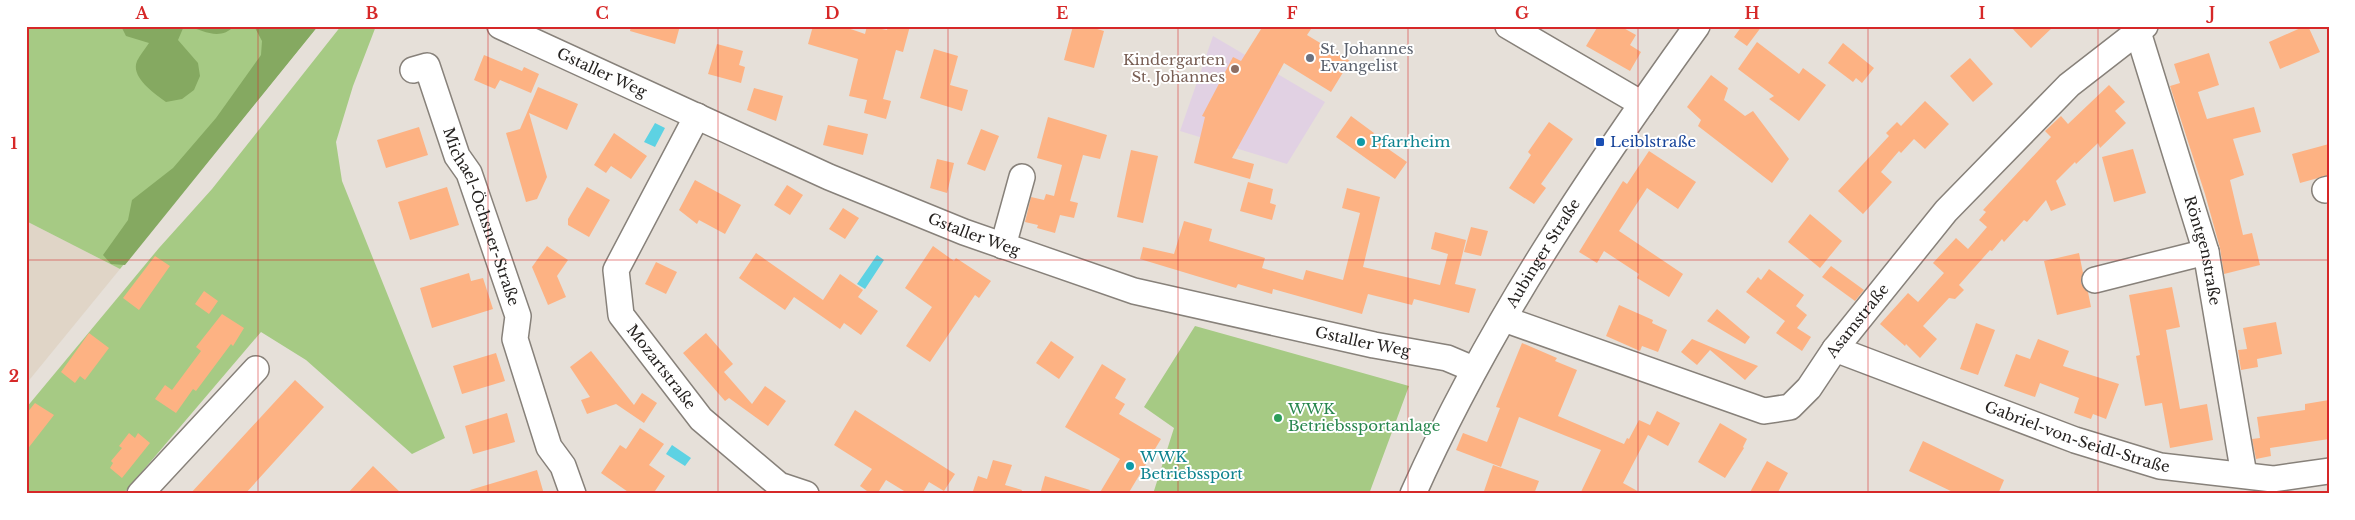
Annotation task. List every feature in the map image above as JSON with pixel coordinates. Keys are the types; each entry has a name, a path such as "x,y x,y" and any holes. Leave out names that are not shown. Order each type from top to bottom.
{"street":[{"name":"Gstaller Weg","path":"500,26 829,177 1003,246 1134,291 1374,345 1447,358 1473,369"},
{"path":"1508,26 1642,104"},
{"name":"Aubinger Straße","path":"1416,493 1473,369 1552,237 1697,26"},
{"name":"Röntgenstraße","path":"2141,29 2206,252 2244,475"},
{"name":"Asamstraße","path":"1504,318 1764,411 1790,407 1809,388 1835,349 1946,211 2069,85 2141,29"},
{"name":"Michael-Öchsner-Straße","path":"413,70 427,66 457,156 469,173 518,316 515,340 550,447 563,466 573,494"},
{"name":"Mozartstraße","path":"697,116 616,270 621,316 701,419 779,485 806,494"},
{"path":"1003,246 1022,176"},
{"path":"2095,280 2206,252"},
{"name":"Gabriel-von-Seidl-Straße","path":"1835,349 2075,440 2160,466 2273,479 2329,471"},
{"path":"140,494 256,369"}],"shaded area":[{"name":"Kindergarten St. Johannes","path":"1213,36 1325,102 1287,164 1180,131"},
{"path":"26,221 120,269 26,384"}],"green space":[{"path":"26,26 318,26 120,269 26,221"},
{"path":"121,26 184,26 178,40 198,63 200,76 194,90 182,99 166,102 150,90 140,79 136,67 138,59 149,43 126,36"},
{"path":"188,26 234,26 229,31 212,34"},
{"path":"254,26 318,26 125,265 111,264 103,255 128,220 132,200 173,168 216,118 261,55 262,41"},
{"path":"341,26 376,26 353,86 336,142 342,181 445,438 412,454 306,360 261,332 123,494 26,494 26,408 159,248 212,189"},
{"name":"WWK Betriebssportanlage","path":"1195,326 1409,386 1369,494 1153,494 1174,428 1144,407"}],"water":[{"path":"655,123 665,128 655,147 644,142"},
{"path":"877,255 884,260 865,289 857,284"},
{"path":"672,445 691,458 685,466 666,454"}],"building":[{"path":"631,26 680,26 675,44 630,31"},
{"path":"813,26 842,26 865,34 867,26 887,30 888,26 910,26 903,52 896,50 883,99 891,101 886,119 864,113 867,100 849,96 858,59 808,44"},
{"path":"1073,26 1087,26 1104,31 1094,68 1064,60"},
{"path":"1263,26 1313,26 1307,35 1350,61 1331,92 1284,63 1232,158 1254,164 1250,179 1194,163 1205,117 1202,116 1233,57 1241,61"},
{"path":"1598,26 1620,26 1636,35 1630,45 1641,52 1630,71 1586,46"},
{"path":"1742,26 1762,26 1747,46 1734,37"},
{"path":"2010,26 2054,26 2031,48"},
{"path":"2308,26 2320,52 2280,69 2269,42"},
{"path":"1757,42 1799,74 1803,68 1826,85 1799,121 1769,99 1774,96 1738,69"},
{"path":"1843,43 1874,68 1862,83 1856,78 1853,82 1828,63"},
{"path":"717,44 743,51 739,65 745,67 741,83 708,74"},
{"path":"934,49 958,56 950,85 968,90 962,111 920,98"},
{"path":"2209,53 2219,85 2198,92 2207,119 2254,107 2261,132 2233,139 2244,175 2230,180 2243,235 2252,233 2260,265 2224,274 2220,248 2205,194 2170,86 2180,83 2174,64"},
{"path":"484,55 522,71 524,67 539,74 531,93 500,80 495,89 474,80"},
{"path":"1970,58 1993,84 1973,102 1950,76"},
{"path":"1711,75 1728,88 1724,100 1745,116 1753,111 1789,159 1772,183 1698,126 1701,120 1687,107"},
{"path":"2109,85 2125,102 2115,111 2126,123 2100,148 2098,143 2056,181 2066,205 2051,211 2046,200 2027,222 2024,220 2004,242 2002,239 1992,251 1990,250 1959,285 1964,290 1955,299 1949,298 1923,326 1937,339 1920,358 1906,344 1905,346 1880,324 1908,293 1918,302 1944,273 1933,263 1956,238 1968,249 1987,227 1979,220 1986,212 1983,210 2051,137 2045,131 2061,116 2068,124"},
{"path":"538,87 578,104 567,130 529,113 547,177 537,199 526,202 506,133 520,129"},
{"path":"754,88 783,96 776,121 747,110"},
{"path":"1925,101 1949,124 1925,149 1914,139 1901,153 1899,151 1881,172 1892,182 1863,214 1838,191 1889,136 1886,133 1897,122 1901,126"},
{"name":"Pfarrheim","path":"1351,116 1374,133 1371,137 1407,162 1395,179 1336,137"},
{"path":"1048,117 1107,135 1100,159 1083,155 1070,201 1078,203 1074,218 1060,215 1055,233 1037,228 1038,225 1025,222 1031,197 1044,200 1046,194 1054,196 1062,165 1037,158"},
{"path":"1549,122 1573,139 1541,184 1546,188 1534,204 1509,188 1531,155 1528,152"},
{"path":"828,125 868,134 863,155 823,145"},
{"path":"419,127 428,155 386,168 377,140"},
{"path":"981,129 999,136 985,171 967,164"},
{"path":"614,133 647,156 631,179 611,166 606,173 594,165"},
{"path":"2329,144 2329,175 2300,183 2292,154"},
{"path":"2133,149 2146,193 2114,202 2102,157"},
{"path":"1131,150 1158,156 1143,223 1117,217"},
{"path":"1649,151 1696,182 1678,209 1647,188 1619,231 1683,274 1669,297 1637,278 1639,274 1604,251 1597,263 1579,252 1623,181 1627,184"},
{"path":"937,159 954,163 947,193 930,188"},
{"path":"695,180 741,205 725,234 699,220 697,224 679,210"},
{"path":"1248,182 1273,189 1270,203 1276,205 1272,220 1240,211"},
{"path":"787,185 803,195 790,215 774,205"},
{"path":"447,187 459,225 410,240 398,202"},
{"path":"587,187 610,200 589,237 568,225 568,219"},
{"path":"1347,188 1380,197 1363,267 1440,285 1448,254 1431,249 1435,232 1466,240 1455,284 1476,289 1469,313 1414,299 1412,305 1368,294 1362,314 1273,289 1272,294 1238,284 1236,288 1140,259 1143,247 1174,254 1184,221 1212,229 1209,241 1265,258 1262,268 1303,280 1306,270 1343,280 1360,213 1342,208"},
{"path":"843,208 859,218 845,239 829,229"},
{"path":"1810,214 1842,241 1820,268 1788,242"},
{"path":"1471,227 1488,231 1481,256 1464,252"},
{"path":"547,246 568,260 557,276 566,297 548,305 532,267"},
{"path":"933,246 954,261 956,258 991,281 979,298 975,295 930,362 906,346 932,307 905,288"},
{"path":"756,253 823,300 840,274 863,290 858,297 878,311 861,335 844,323 840,329 794,297 785,310 739,278"},
{"path":"2079,253 2083,273 2081,283 2088,292 2091,307 2057,315 2044,261"},
{"path":"155,256 170,266 139,310 123,298"},
{"path":"656,262 677,272 666,294 645,284"},
{"path":"1831,266 1864,290 1855,301 1822,277"},
{"path":"1769,269 1804,295 1796,306 1807,315 1797,328 1811,337 1802,351 1776,333 1785,321 1746,292 1758,277 1761,280"},
{"path":"469,273 471,281 483,278 493,309 432,328 420,288"},
{"path":"2172,287 2180,327 2166,330 2180,409 2207,404 2213,440 2170,448 2162,403 2145,406 2136,356 2140,355 2129,295"},
{"path":"204,291 218,301 209,314 195,304"},
{"path":"1619,305 1653,320 1652,323 1667,330 1658,352 1642,346 1640,351 1606,336"},
{"path":"1717,309 1750,337 1745,344 1707,321"},
{"path":"222,314 244,328 233,346 231,344 196,391 193,389 176,413 155,399 165,385 172,390 201,351 196,347"},
{"path":"2276,322 2282,354 2257,359 2258,367 2241,370 2238,350 2247,349 2243,328"},
{"path":"1976,323 1995,330 1978,375 1960,369"},
{"path":"89,333 109,348 85,380 80,376 75,383 61,372"},
{"path":"706,333 733,364 724,372 752,404 765,386 786,401 768,426 729,398 725,401 683,353"},
{"path":"1692,339 1758,366 1745,380 1710,350 1697,365 1681,352"},
{"path":"2038,339 2069,351 2063,366 2119,384 2106,419 2093,414 2091,419 2074,413 2079,398 2040,383 2035,397 2004,386 2016,354 2030,359"},
{"path":"1051,341 1074,357 1059,379 1036,363"},
{"path":"1522,343 1557,358 1555,361 1577,370 1558,416 1624,444 1627,438 1629,439 1639,420 1650,425 1657,411 1680,423 1668,446 1648,435 1623,483 1643,494 1580,494 1601,450 1519,417 1501,467 1456,450 1463,433 1487,442 1500,408 1496,407"},
{"path":"591,351 634,405 642,393 657,403 644,423 616,404 587,414 581,400 590,397 570,367"},
{"path":"496,353 505,381 462,394 453,366"},
{"path":"1102,364 1126,379 1115,398 1125,404 1119,414 1161,439 1128,494 1099,494 1120,459 1065,427"},
{"path":"295,380 324,407 245,494 190,494"},
{"path":"2329,400 2329,439 2270,448 2271,456 2256,459 2252,439 2260,438 2257,417 2305,410 2305,404"},
{"path":"35,403 54,415 26,451 26,414"},
{"path":"855,410 955,474 944,491 929,482 922,494 909,494 886,480 877,494 871,494 860,486 872,469 834,445"},
{"path":"507,413 515,442 473,454 465,426"},
{"path":"1720,423 1747,439 1744,448 1725,478 1698,462"},
{"path":"640,428 664,444 649,465 665,476 653,494 631,494 601,473 620,445 626,449"},
{"path":"129,433 135,438 138,433 150,443 122,478 110,468 113,463 111,461 122,448 119,446"},
{"path":"1923,441 2004,480 1998,494 1957,494 1909,471"},
{"path":"993,460 1012,465 1005,485 1022,490 1021,494 972,494 978,476 987,479"},
{"path":"1767,461 1788,473 1777,494 1749,494"},
{"path":"1493,465 1539,481 1534,494 1483,494"},
{"path":"373,466 402,494 347,494"},
{"path":"537,470 544,494 471,494 470,490"},
{"path":"1045,476 1090,490 1089,494 1040,494"}],"place":[{"name":"St. Johannes Evangelist","path":"1310,58"},
{"name":"Kindergarten St. Johannes","path":"1235,69"},
{"name":"Pfarrheim","path":"1361,142"},
{"name":"Leiblstraße","path":"1600,142"},
{"name":"WWK Betriebssportanlage","path":"1278,418"},
{"name":"WWK Betriebssport","path":"1130,466"}]}
